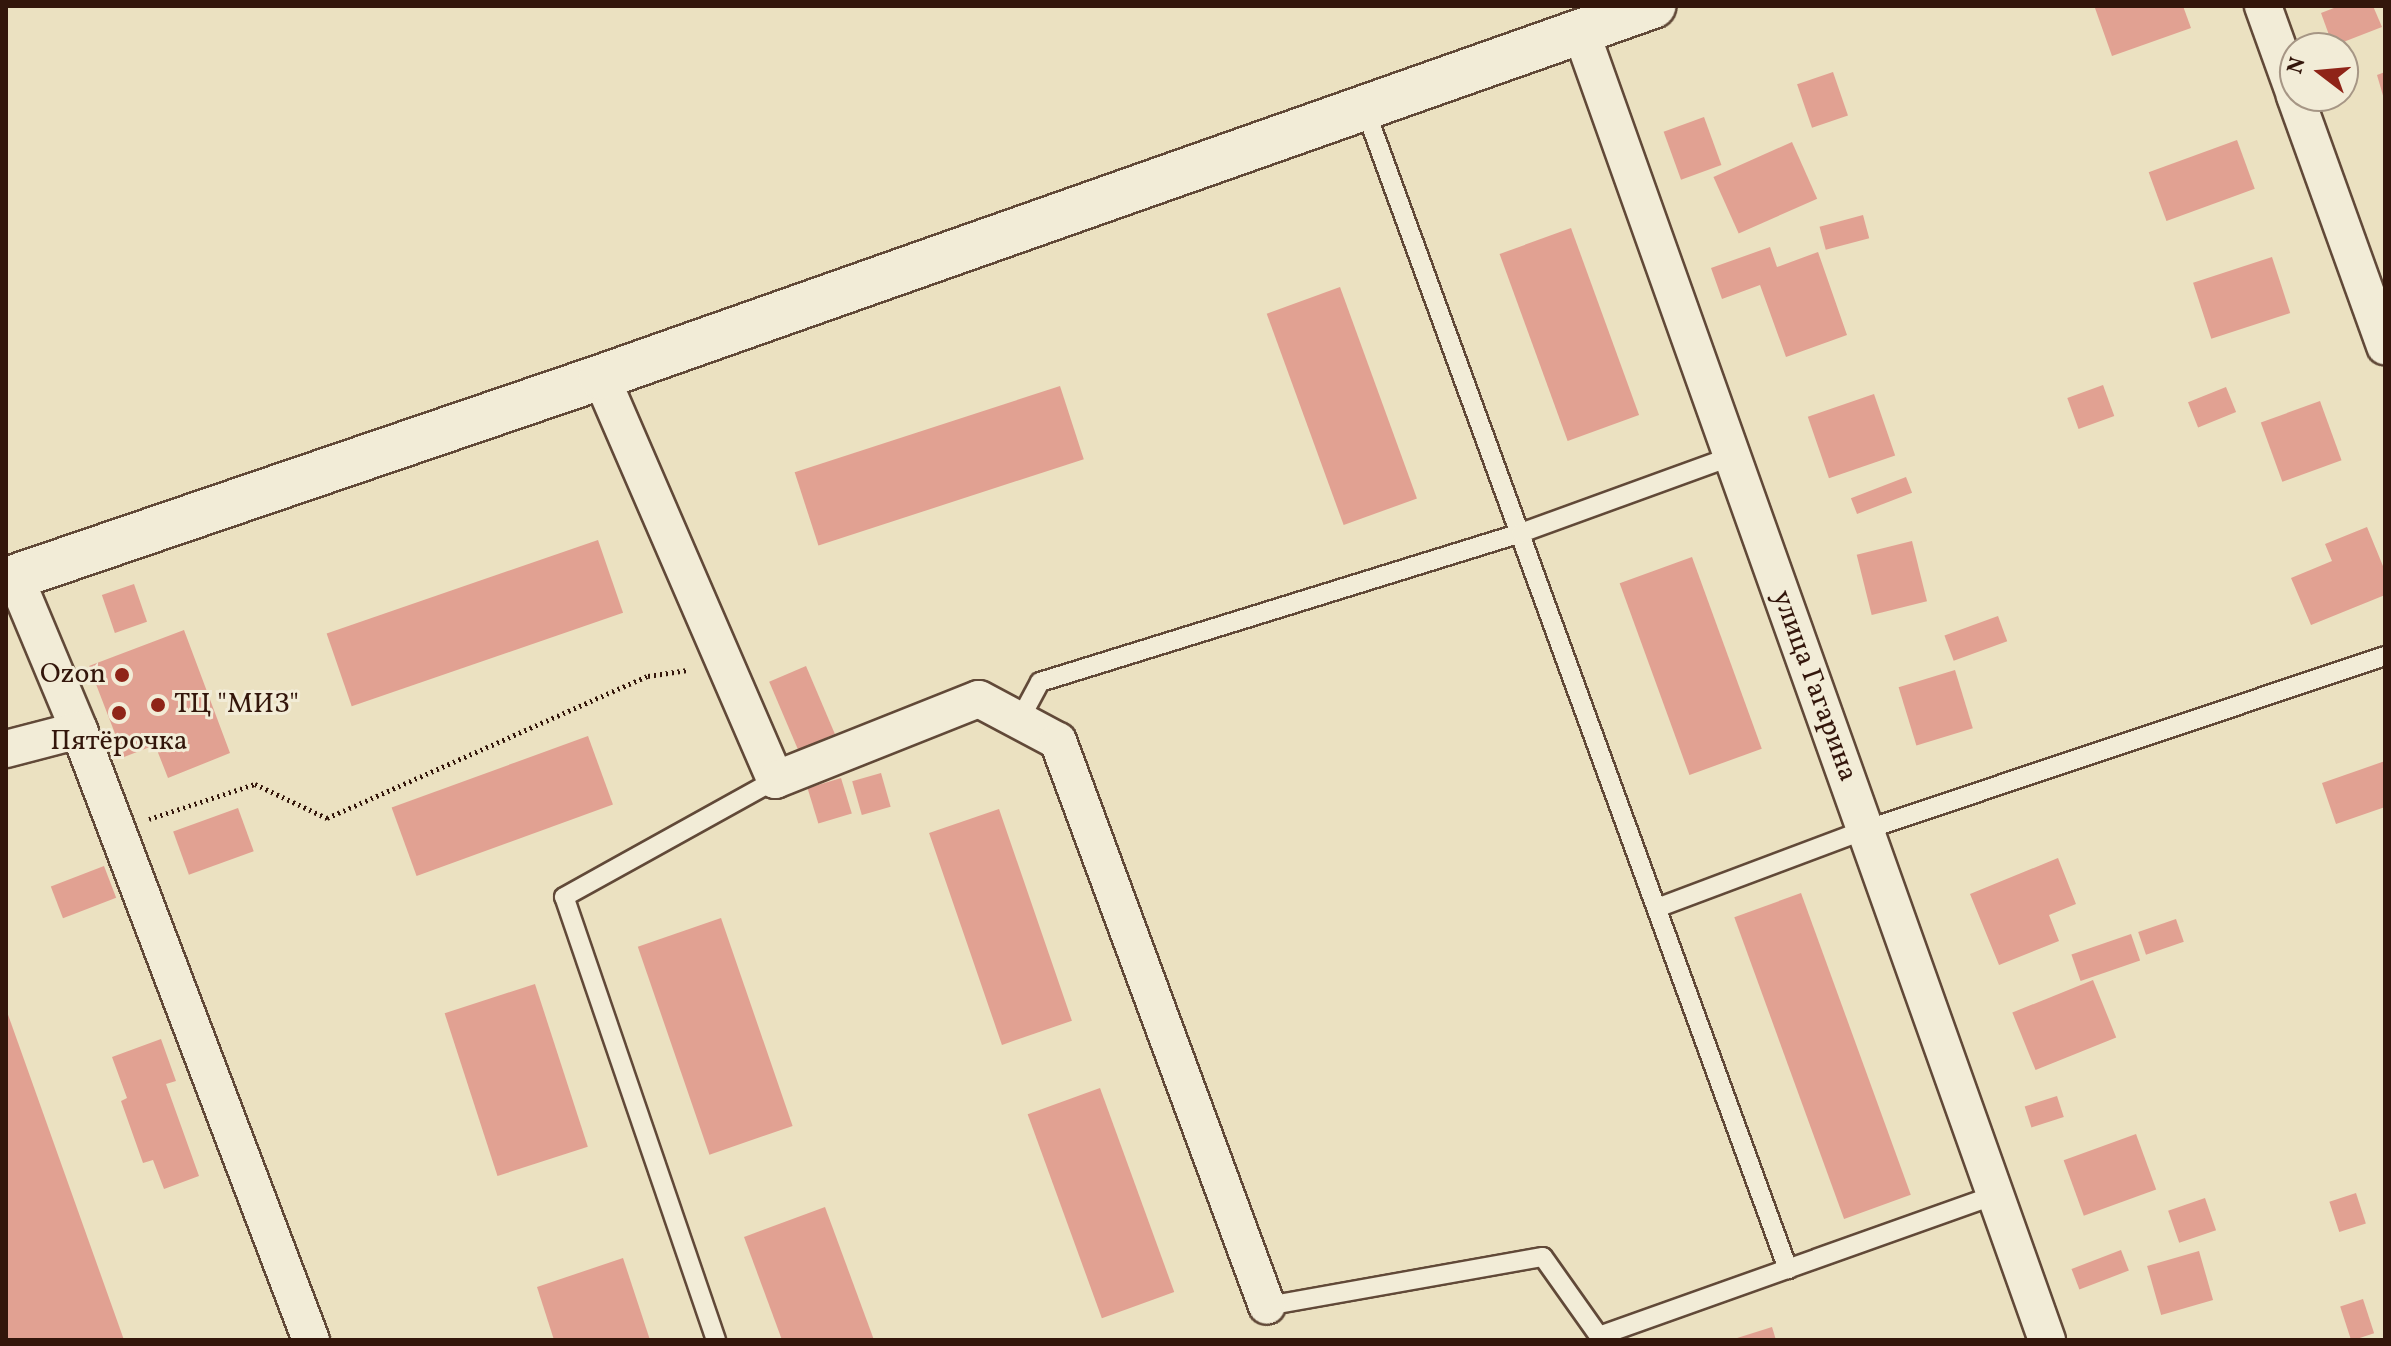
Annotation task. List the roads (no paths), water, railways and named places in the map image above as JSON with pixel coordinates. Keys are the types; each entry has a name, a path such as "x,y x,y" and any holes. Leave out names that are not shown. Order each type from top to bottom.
{"street":[{"path":"311,1340 79,730 10,578 601,377 1653,6"},
{"path":"2263,6 2279,50"},
{"name":"улица Гагарина","path":"1581,32 2047,1340"},
{"path":"2301,112 2385,346"},
{"path":"601,377 775,780 979,699 1058,741 1267,1306"},
{"path":"6,749 79,730"}],"lane":[{"path":"1365,109 1788,1269"},
{"path":"1019,721 1040,682 1521,533 1732,456"},
{"path":"1657,908 1865,830 2385,656"},
{"path":"716,1340 564,897 775,780"},
{"path":"1267,1306 1543,1257 1599,1336 1994,1195"}],"place":[{"name":"Ozon","path":"122,675"},
{"name":"ТЦ \"МИЗ\"","path":"158,705"},
{"name":"Пятёрочка","path":"119,713"}]}
